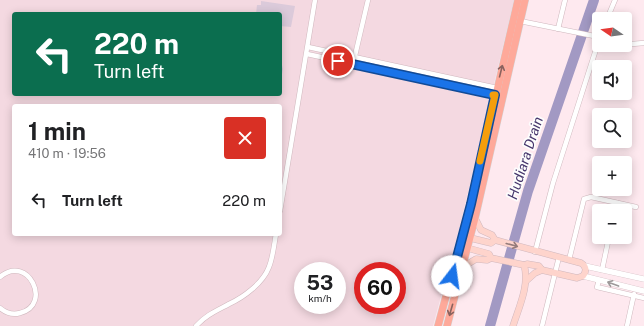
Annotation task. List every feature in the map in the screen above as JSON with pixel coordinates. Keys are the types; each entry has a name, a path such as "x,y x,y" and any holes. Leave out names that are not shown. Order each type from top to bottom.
{"main road":[{"path":"438,326 460,246 518,0"},
{"path":"447,326 468,248 525,0"},
{"path":"463,267 476,259 487,260 491,258 523,265 534,265 542,270 577,278 583,276 586,271 585,266 581,263 495,240 492,235 481,230 475,218"},
{"path":"462,236 491,243 495,240"},
{"path":"460,246 489,254 491,258"},
{"path":"534,251 534,265"},
{"path":"513,326 526,281 527,272 523,265"},
{"path":"526,281 532,275 542,270"}],"street":[{"path":"282,199 315,0"},
{"path":"354,64 368,0"},
{"path":"561,30 566,0"},
{"path":"610,12 615,0"},
{"path":"520,21 592,37"},
{"path":"632,43 644,42"},
{"path":"308,47 496,92"},
{"path":"534,251 553,183 595,52"},
{"path":"307,54 496,92"},
{"path":"569,260 584,200 591,197 636,207"},
{"path":"196,326 205,317 230,304 252,289 262,279 269,267 276,236"},
{"path":"602,270 608,244"},
{"path":"542,326 559,257"},
{"path":"585,266 644,279"},
{"path":"0,278 8,272 20,272 30,278 36,289 34,301 27,310 16,314 1,311"},
{"path":"583,276 599,280 635,293 644,298"},
{"path":"635,293 644,292"},
{"path":"627,326 635,293"}],"shaded area":[{"path":"0,0 514,0 460,226 433,326 0,326"}],"building":[{"path":"261,1 295,6 291,27 282,26 282,12 256,12 257,5 261,5"}],"waterway":[{"name":"Hudiara Drain","path":"490,326 528,191 594,0"}],"slow traffic":[{"path":"480,161 495,95 493,95"}],"route":[{"path":"338,61 495,95 471,204 452,276"}]}
